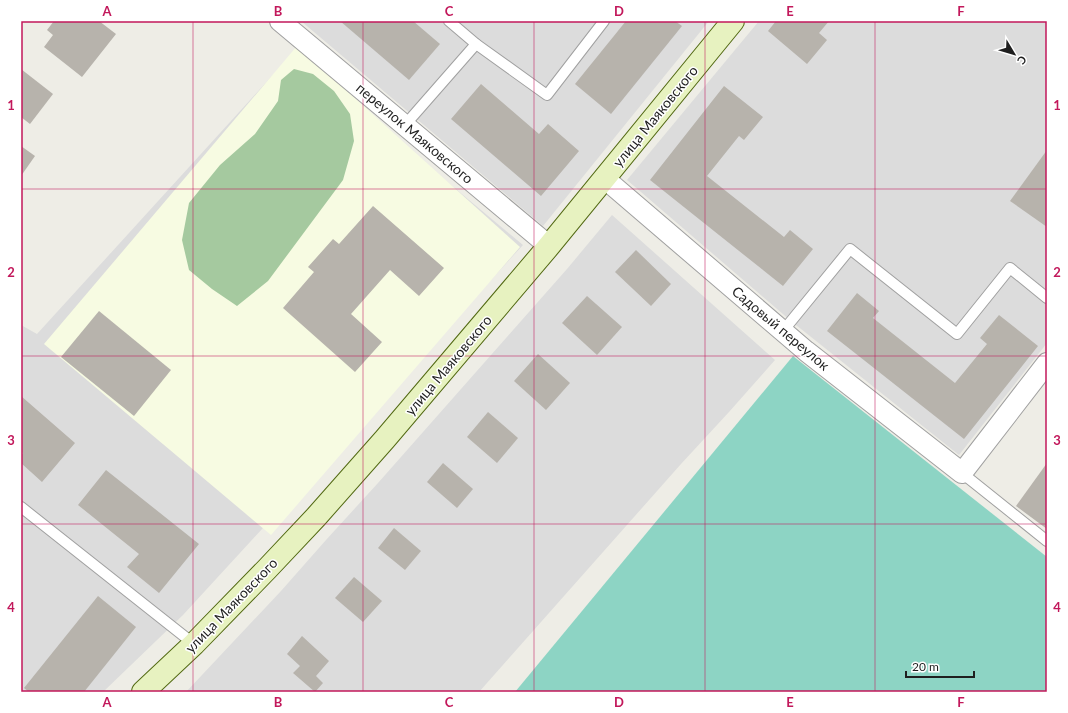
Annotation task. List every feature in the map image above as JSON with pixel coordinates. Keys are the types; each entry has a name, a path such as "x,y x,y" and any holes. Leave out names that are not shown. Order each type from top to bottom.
{"street":[{"name":"переулок Маяковского","path":"280,21 550,246"},
{"name":"улица Маяковского","path":"143,692 194,644 316,517 385,439 550,246 733,21"},
{"name":"Садовый переулок","path":"604,178 818,361 962,472"},
{"path":"962,472 1047,363"}],"lane":[{"path":"450,21 476,44 547,95 604,21"},
{"path":"405,125 476,44"},
{"path":"783,331 850,249 957,334 1010,268 1047,298"},
{"path":"962,472 1047,541"},
{"path":"21,507 194,644"}],"shaded area":[{"path":"301,21 709,21 543,226"},
{"path":"759,21 1047,21 1047,343 959,455 791,321 627,180"},
{"path":"297,46 520,247 271,535 44,344"},
{"path":"293,53 523,245 183,615 103,692 21,692 21,325 37,334"},
{"path":"612,215 775,360 479,692 186,692 281,591 378,483 567,269"},
{"path":"793,356 1047,557 1047,692 515,692"}],"green space":[{"path":"294,69 313,74 334,91 350,114 354,141 343,180 268,281 237,306 212,289 189,270 182,240 189,203 220,165 255,134 278,101 281,80"}],"building":[{"path":"54,21 99,21 116,34 82,77 44,47 53,35 47,30"},
{"path":"340,21 413,21 440,44 409,80"},
{"path":"626,21 675,21 682,26 611,114 575,84"},
{"path":"776,21 829,21 819,33 827,40 807,64 768,31"},
{"path":"21,69 53,94 30,124 21,117"},
{"path":"481,84 539,134 548,124 579,151 541,196 451,119"},
{"path":"724,86 763,117 744,140 739,136 707,176 784,237 790,230 813,249 783,286 650,180"},
{"path":"21,146 35,156 21,176"},
{"path":"1047,150 1047,227 1010,201"},
{"path":"373,206 444,268 419,296 390,270 351,314 382,342 355,372 283,308 314,272 308,267 333,239 339,244"},
{"path":"636,250 671,284 651,306 615,272"},
{"path":"857,293 879,311 873,318 955,383 987,344 980,338 999,315 1038,346 964,439 827,331"},
{"path":"587,296 622,327 597,355 562,323"},
{"path":"99,311 171,370 134,416 61,357"},
{"path":"538,354 570,383 546,410 514,381"},
{"path":"21,396 75,443 42,482 21,463 21,455 23,453 21,452"},
{"path":"488,412 518,438 497,463 467,437"},
{"path":"443,463 473,489 457,508 427,482"},
{"path":"1047,463 1047,529 1016,506"},
{"path":"106,470 199,544 159,593 127,567 139,554 78,505"},
{"path":"394,528 421,551 405,570 378,548"},
{"path":"354,577 382,601 363,622 335,598"},
{"path":"98,596 136,627 84,692 29,692 24,688"},
{"path":"302,636 329,661 316,676 323,683 315,692 293,673 300,666 287,654"}]}
